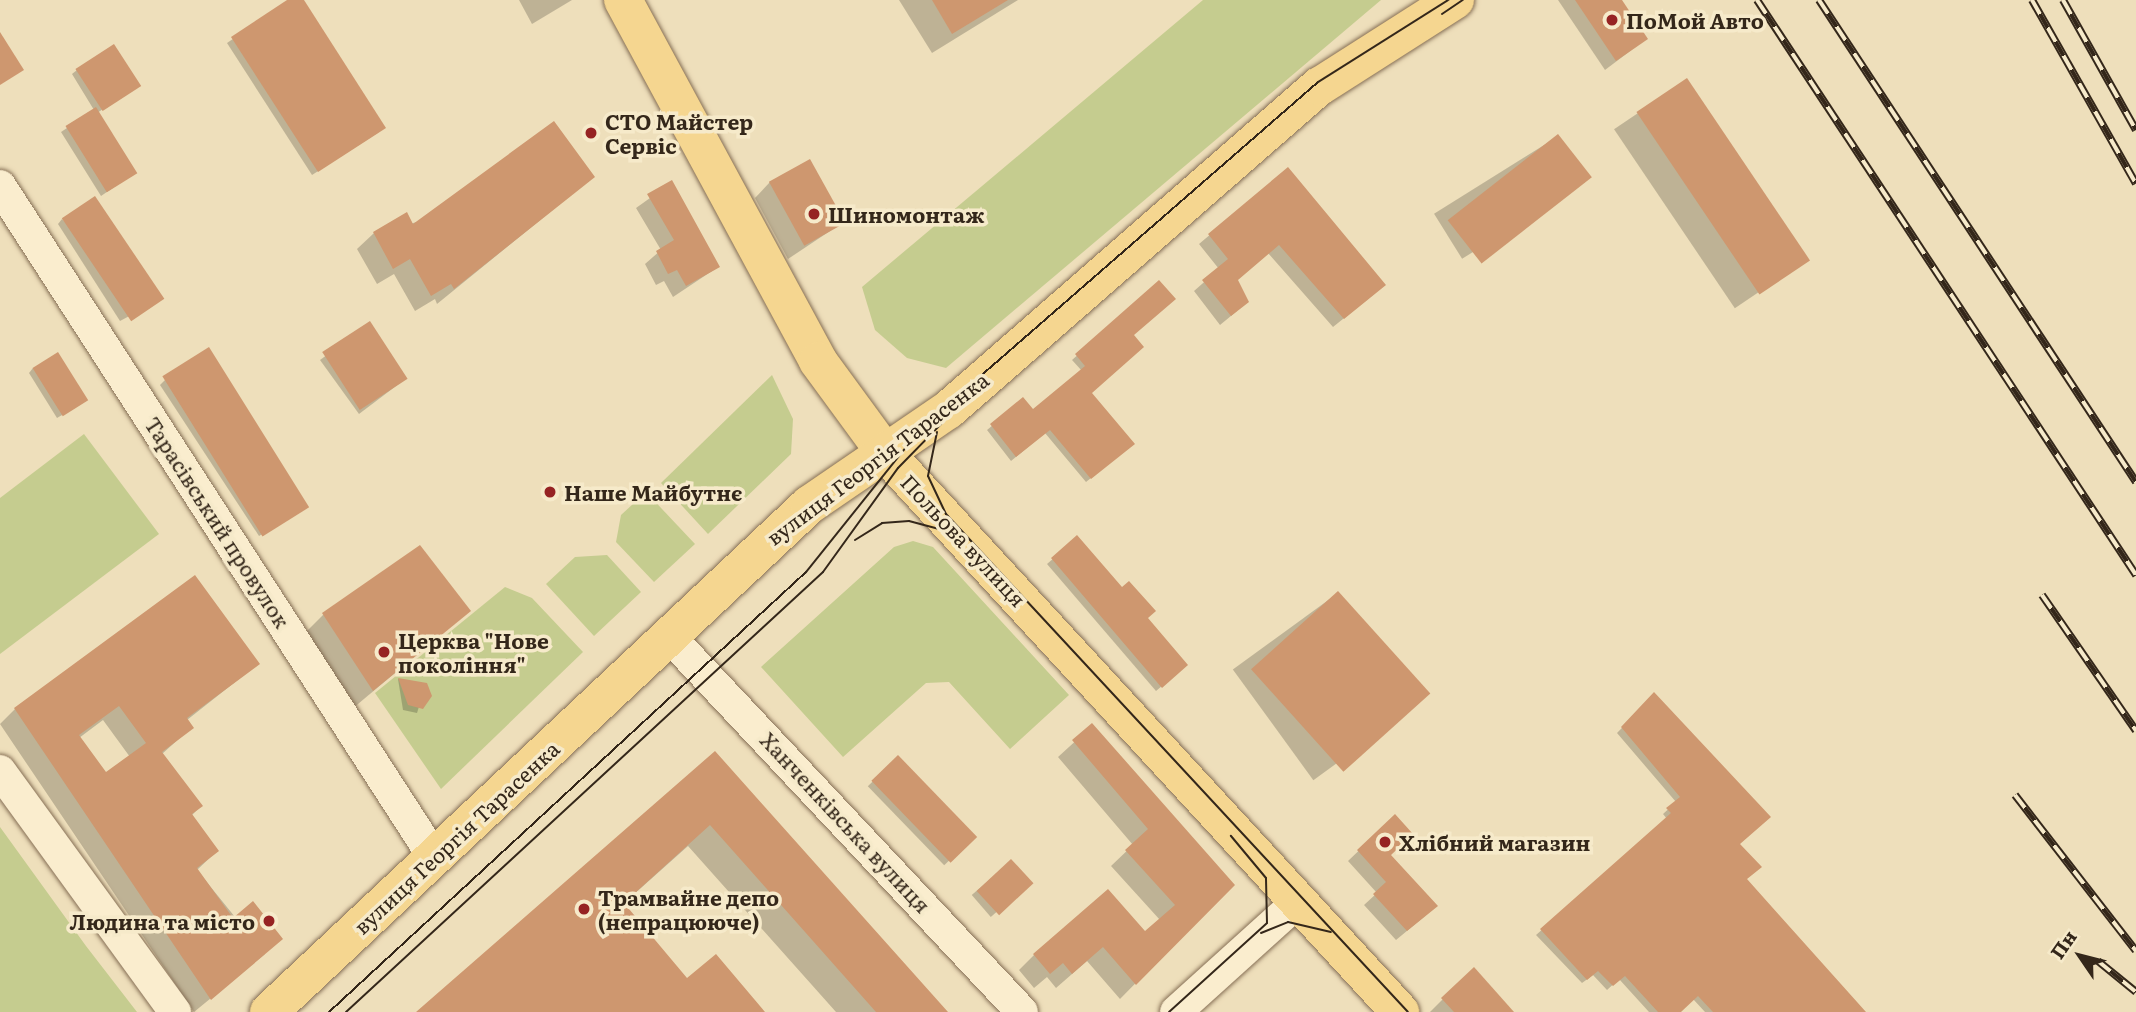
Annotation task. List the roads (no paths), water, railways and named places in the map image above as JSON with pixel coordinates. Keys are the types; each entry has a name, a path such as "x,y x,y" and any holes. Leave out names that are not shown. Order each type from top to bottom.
{"main road":[{"name":"Польова вулиця","path":"623,0 807,342 887,454 1400,1012"},
{"name":"вулиця Георгія Тарасенка","path":"269,1012 809,505 948,410 1320,86 1455,0"}],"street":[{"name":"Тарасівський провулок","path":"0,186 435,859"},
{"name":"Ханченківська вулиця","path":"668,635 1022,1012"},
{"path":"0,771 174,1012"},
{"path":"1176,1012 1299,901"}],"tram line":[{"path":"329,1012 806,572 922,427 1318,82 1448,0"},
{"path":"1442,14 1463,0"},
{"path":"346,1012 823,572 898,468 944,421"},
{"path":"937,432 928,476 946,514 1408,1012"},
{"path":"855,540 882,523 909,521 942,530 963,546"},
{"path":"1169,1012 1267,923 1266,878 1231,836"},
{"path":"1261,933 1288,922 1331,932"}],"railway":[{"path":"1757,0 2136,575"},
{"path":"1819,0 2136,482"},
{"path":"2032,0 2136,184"},
{"path":"2063,0 2136,130"},
{"path":"2042,595 2136,731"},
{"path":"2015,795 2136,951"},
{"path":"2098,961 2136,992"}],"place":[{"name":"ПоМой Авто","path":"1612,20"},
{"name":"СТО Майстер Сервіс","path":"591,133"},
{"name":"Шиномонтаж","path":"814,214"},
{"name":"Наше Майбутнє","path":"550,492"},
{"name":"Церква \"Нове покоління\"","path":"384,652"},
{"name":"Хлібний магазин","path":"1385,842"},
{"name":"Трамвайне депо (непрацююче)","path":"584,909"},
{"name":"Людина та місто","path":"269,921"}]}
